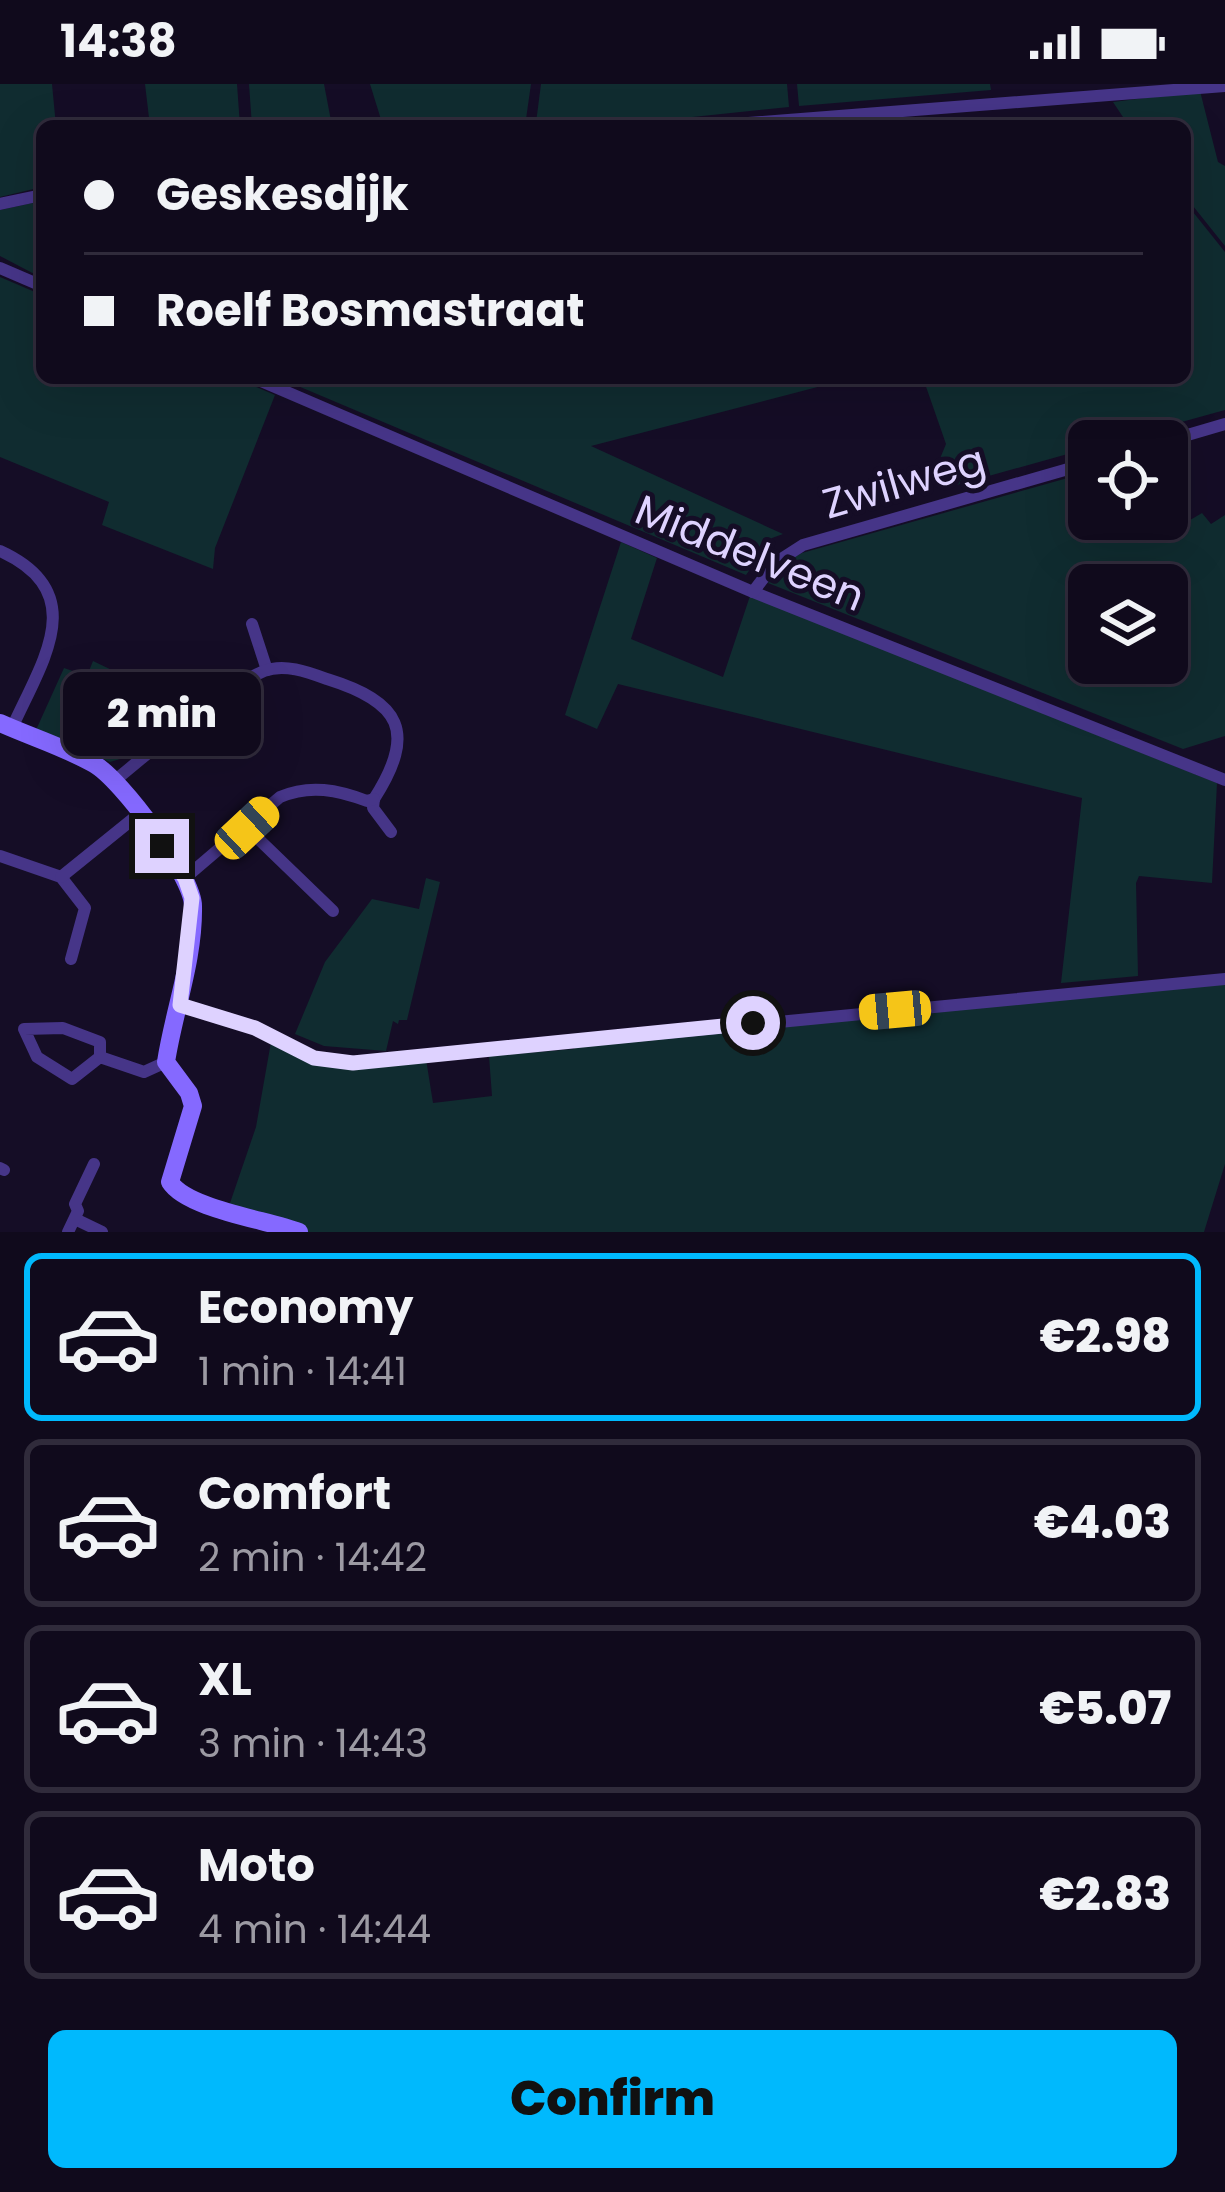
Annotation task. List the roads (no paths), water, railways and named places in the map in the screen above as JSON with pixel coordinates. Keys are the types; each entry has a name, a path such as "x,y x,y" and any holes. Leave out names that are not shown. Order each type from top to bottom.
{"street":[{"path":"787,120 1225,86"},
{"path":"0,204 36,195"},
{"path":"0,268 36,283"},
{"name":"Middelveen","path":"268,384 753,592 1225,780"},
{"path":"1188,435 1225,424"},
{"name":"Zwilweg","path":"753,592 775,563 803,545 1068,469"},
{"path":"0,550 40,578 53,602 51,639 6,726 93,763 139,814 185,878 193,906 180,1005 166,1062"},
{"path":"252,624 267,670"},
{"path":"113,782 201,712 267,670 297,669 377,698 395,717 399,734 393,769 374,799 374,808 391,832"},
{"path":"185,878 280,797 294,791 341,791 374,799"},
{"path":"62,878 139,814"},
{"path":"247,828 333,911"},
{"path":"0,856 62,878 85,908 71,959"},
{"path":"180,1005 255,1028 314,1058 353,1063 1225,980"},
{"path":"63,1028 100,1042 100,1057 73,1079 37,1057 24,1030 63,1028"},
{"path":"100,1057 143,1072 166,1062"},
{"path":"166,1062 193,1106 170,1182 181,1195 299,1232"},
{"path":"94,1164 75,1204 72,1226 102,1232"}]}
